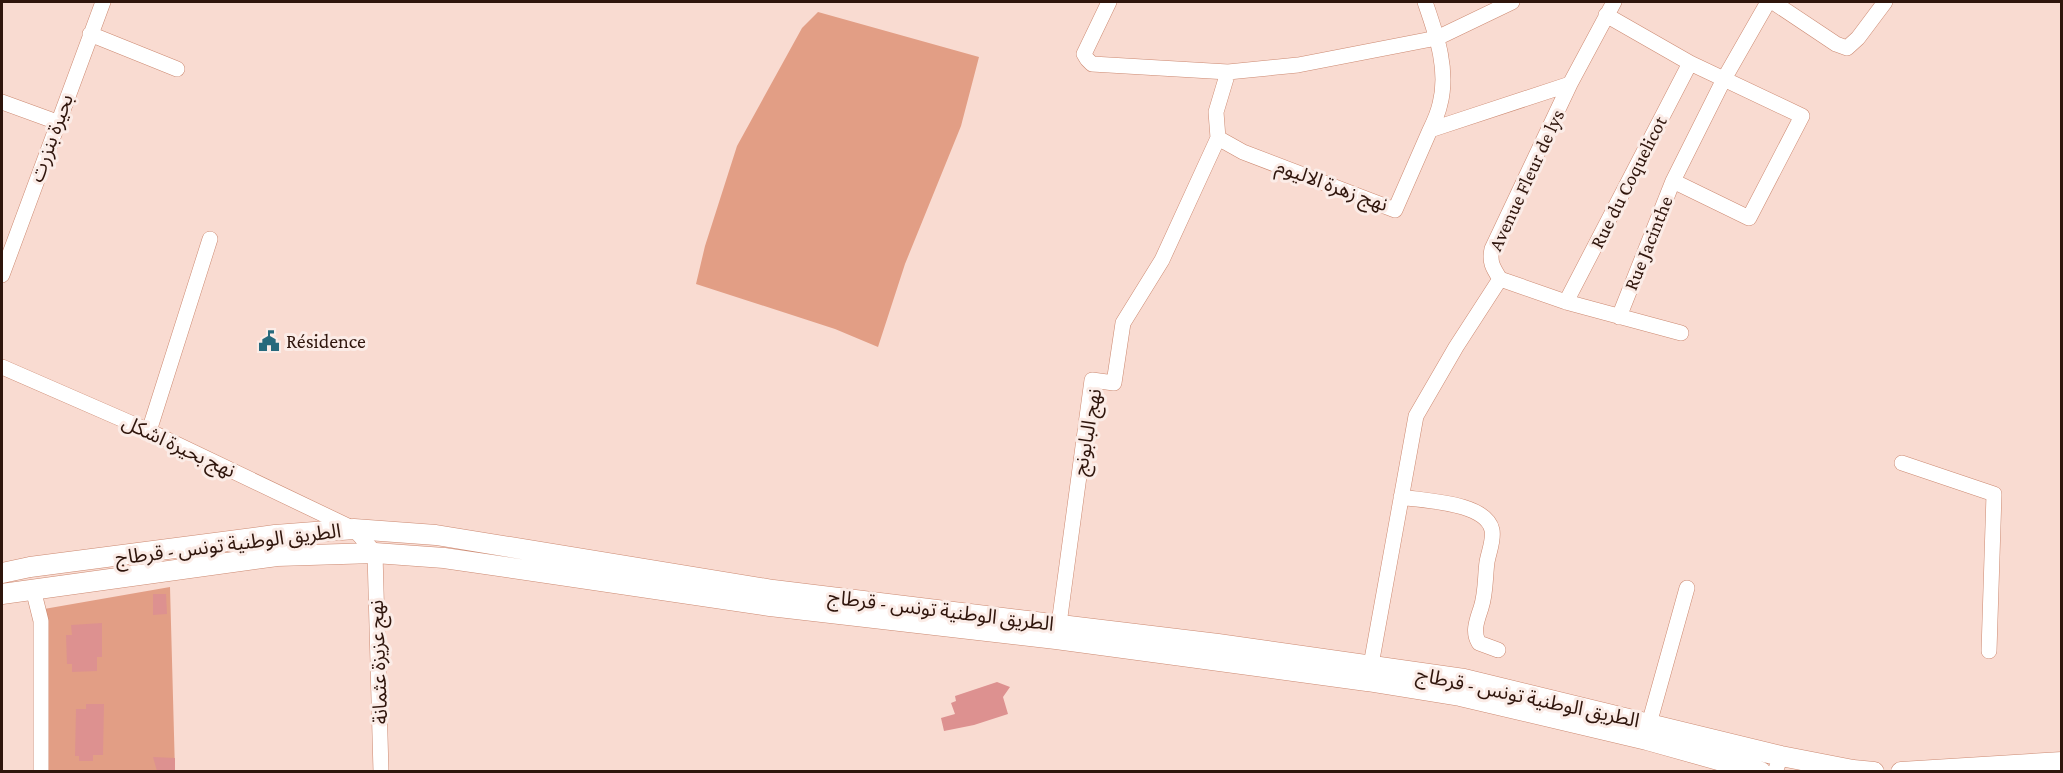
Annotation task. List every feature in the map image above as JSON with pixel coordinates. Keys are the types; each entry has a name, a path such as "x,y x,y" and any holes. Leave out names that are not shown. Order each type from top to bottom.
{"main road":[{"name":"الطريق الوطنية تونس - قرطاج","path":"2,573 30,567 275,536 354,529 436,535 773,590 1059,624 1464,679 1649,724 1778,764 1874,771"},
{"name":"الطريق الوطنية تونس - قرطاج","path":"2,594 277,556 375,553 444,558 770,606 1056,639 1367,681 1460,696 1647,740 1761,771"},
{"path":"1901,771 2061,762"}],"street":[{"name":"بحيرة بنزرت","path":"2,270 103,2"},
{"path":"1109,2 1084,54 1092,64 1228,72 1298,65 1437,38 1512,2"},
{"path":"1425,2 1437,38 1444,73 1441,102 1430,130"},
{"name":"Avenue Fleur de lys","path":"1371,665 1416,416 1456,347 1500,279 1492,267 1490,258 1492,249 1570,84 1614,2"},
{"path":"1673,181 1724,79 1768,2"},
{"path":"1773,2 1836,44 1847,48 1858,38 1885,2"},
{"path":"1606,15 1690,63 1724,79"},
{"path":"90,34 177,69"},
{"name":"Rue du Coquelicot","path":"1566,302 1690,63"},
{"path":"1218,138 1216,112 1228,72"},
{"name":"Rue Jacinthe","path":"1619,317 1673,181 1749,218 1802,116 1724,79"},
{"path":"1430,130 1570,84"},
{"path":"2,102 57,122"},
{"name":"نهج زهرة الاليوم","path":"1218,138 1242,152 1395,210 1430,130"},
{"name":"نهج البابونج","path":"1059,624 1092,380 1114,383 1123,323 1162,260 1218,138"},
{"path":"149,431 210,240"},
{"path":"1500,279 1566,302 1680,333"},
{"name":"نهج بحيرة اشكل","path":"2,367 149,431 354,529"},
{"path":"1902,463 1994,494 1989,651"},
{"path":"1401,497 1469,508 1485,516 1493,533 1487,561 1484,597 1475,633 1479,643 1498,650"},
{"path":"354,529 375,553"},
{"name":"نهج عزيزة عثمانة","path":"375,553 381,771"},
{"path":"1649,724 1687,588"},
{"path":"33,589 40,621 41,771"}],"shaded area":[{"path":"818,12 979,57 961,126 905,264 878,347 835,329 696,284 705,246 737,146 802,28"},
{"path":"170,587 175,771 46,771 44,609"}],"building":[{"path":"153,594 166,594 167,614 153,615"},
{"path":"102,623 102,657 97,657 97,671 72,672 72,664 67,664 66,635 72,635 71,625"},
{"path":"997,682 1010,687 1003,697 1008,714 974,725 944,731 941,718 955,714 951,703 956,701 955,696"},
{"path":"86,704 104,704 103,755 93,755 93,761 79,761 79,756 75,756 76,709 86,709"},
{"path":"153,757 175,758 175,771 157,771"}],"place":[{"name":"Résidence","path":"269,341"}]}
